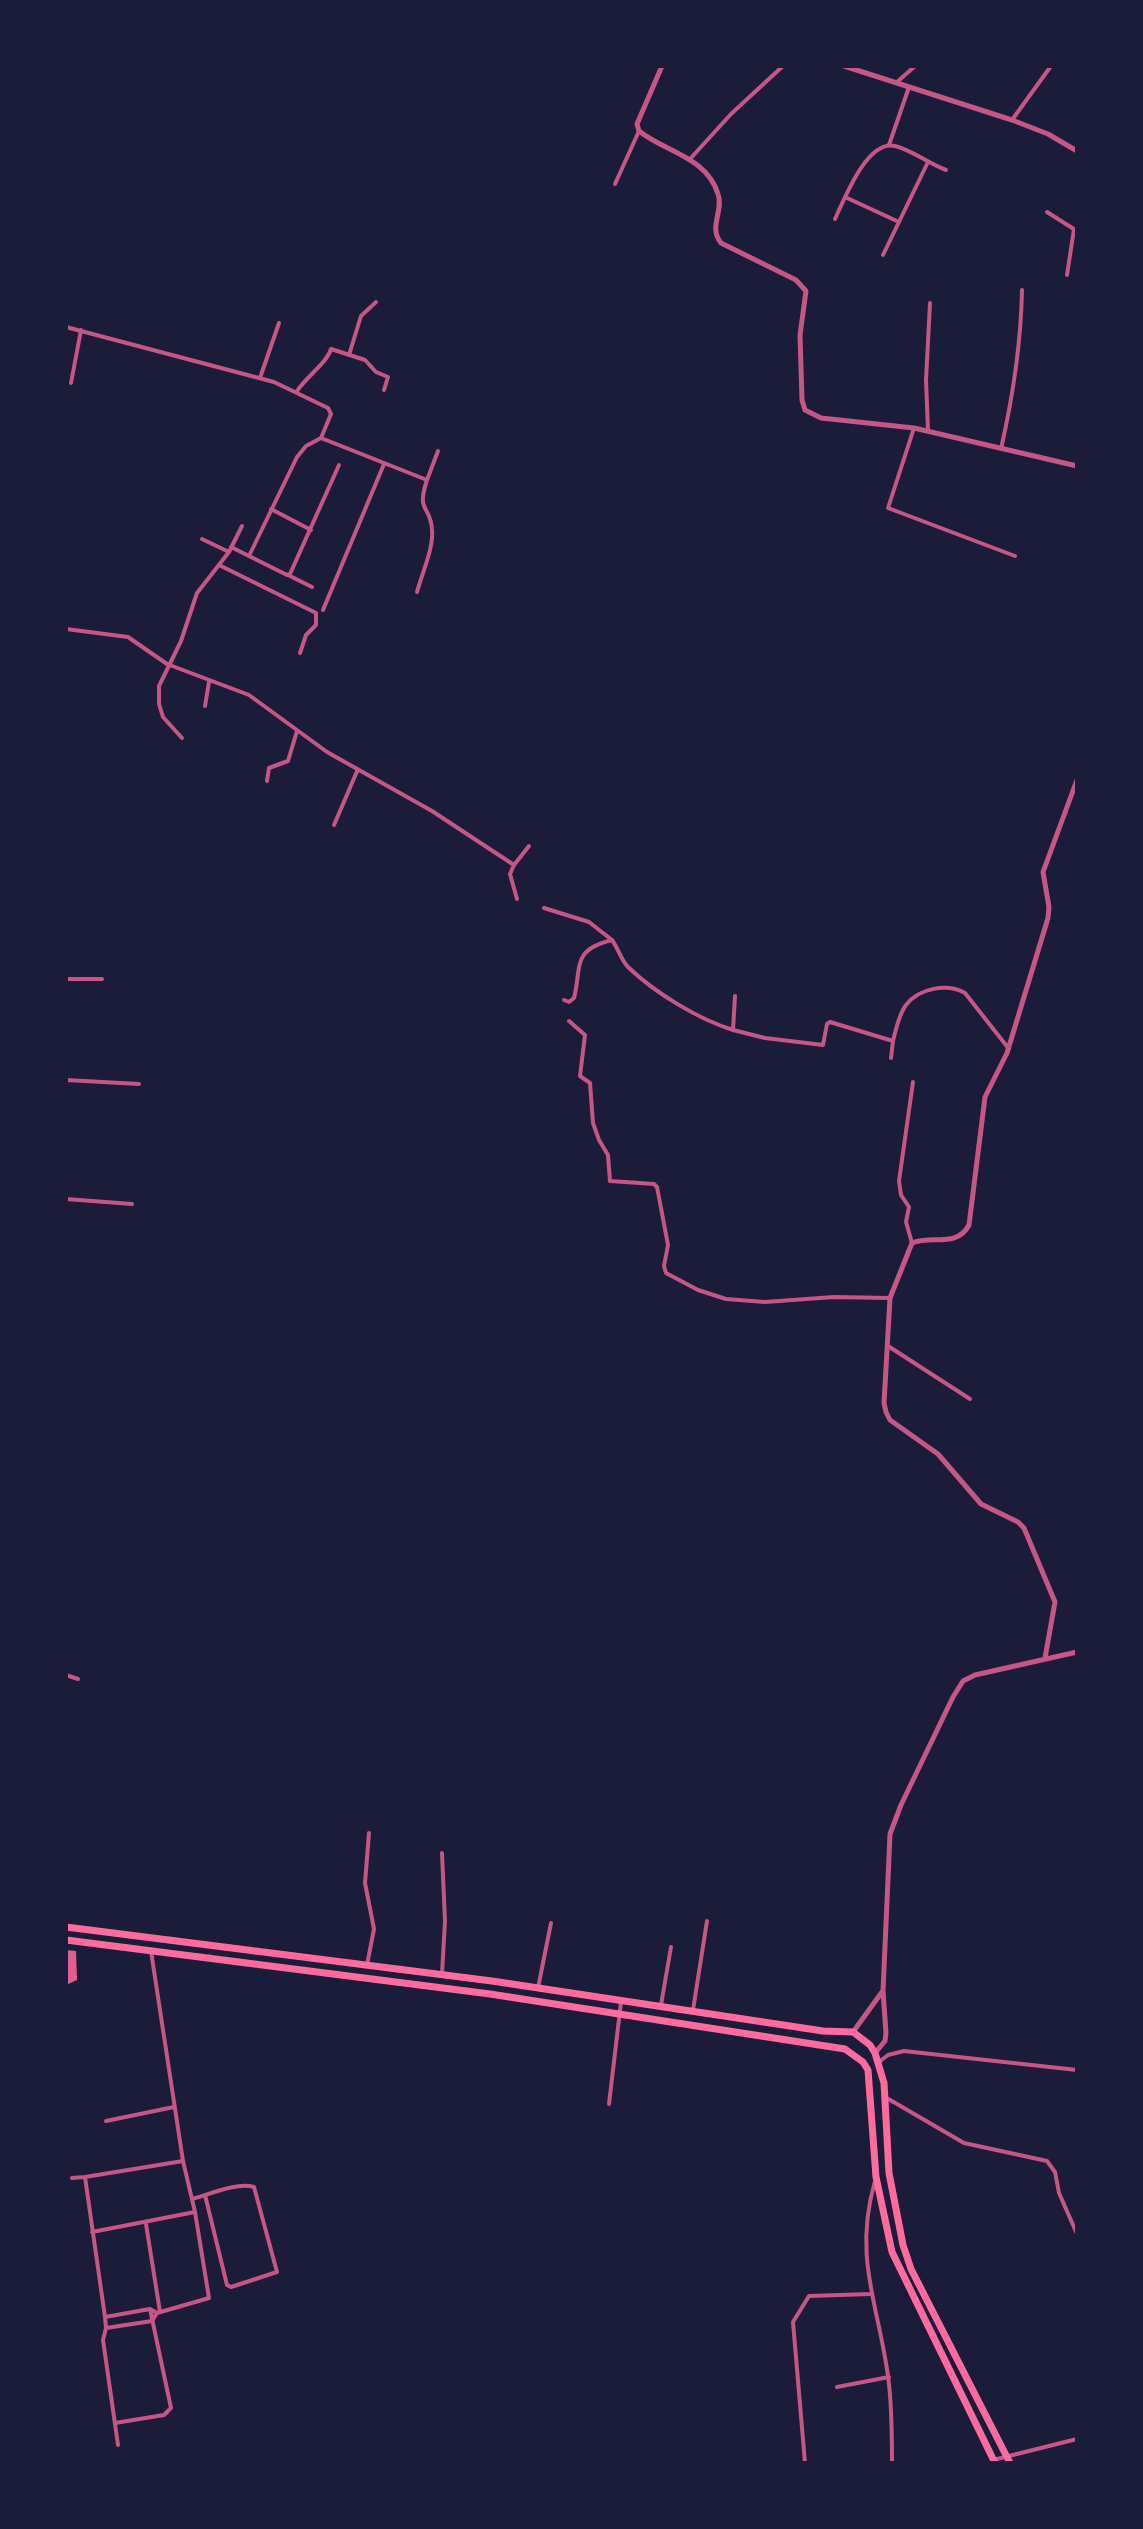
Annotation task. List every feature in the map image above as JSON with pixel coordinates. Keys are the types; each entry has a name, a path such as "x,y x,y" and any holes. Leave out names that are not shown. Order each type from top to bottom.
{"highway":[{"path":"66,1927 442,1974 823,2031 853,2032 870,2045 879,2062 896,2219 911,2269 1008,2459"},
{"path":"66,1940 423,1986 845,2049 863,2062 868,2070 876,2177 884,2224 901,2275 994,2462"},
{"path":"423,1986 424,1972"},
{"path":"876,2177 889,2173"}],"street":[{"path":"615,184 639,131 637,124 662,66"},
{"path":"690,159 731,114 783,66"},
{"path":"844,66 1012,120 1048,134 1077,151"},
{"path":"896,83 915,66"},
{"path":"1012,120 1051,66"},
{"path":"889,145 909,87"},
{"path":"639,131 690,159 707,175 719,195 715,231 718,240 796,280 806,291 800,335 805,410 821,418 914,428 1077,466"},
{"path":"835,219 860,169 874,152 889,145 946,170"},
{"path":"883,255 928,163"},
{"path":"845,197 899,222"},
{"path":"1047,212 1076,230 1067,275"},
{"path":"1001,449 1016,370 1022,290"},
{"path":"349,355 361,316 376,302"},
{"path":"928,431 926,380 930,303"},
{"path":"260,378 279,323"},
{"path":"66,327 260,378 297,391 330,411 321,438 306,446 297,457 249,556"},
{"path":"71,383 81,330"},
{"path":"297,391 328,358 331,349 369,362 376,372 388,377 384,390"},
{"path":"914,428 888,508 1015,556"},
{"path":"321,438 427,480"},
{"path":"417,592 432,537 431,523 422,502 438,451"},
{"path":"323,610 384,464"},
{"path":"287,575 292,571 339,465"},
{"path":"271,509 311,530"},
{"path":"182,738 168,725 159,704 159,686 167,664 181,641 197,593 230,549 242,526"},
{"path":"202,539 249,556 312,587"},
{"path":"219,565 316,613 316,625 306,635 300,653"},
{"path":"66,629 128,637 167,664 249,695 297,731 432,811 514,865"},
{"path":"205,706 209,682"},
{"path":"267,781 269,768 290,759 297,731"},
{"path":"334,825 358,769"},
{"path":"912,1243 955,1239 966,1232 969,1225 985,1097 1009,1049 1049,914 1043,872 1077,780"},
{"path":"517,899 510,874 529,846"},
{"path":"544,908 599,926 612,940 625,965 702,1018 733,1030 765,1038 823,1045 830,1022 893,1041"},
{"path":"564,1000 569,1002 574,998 577,967 584,954 612,940"},
{"path":"66,979 102,979"},
{"path":"891,1058 904,1006 926,990 950,987 965,993 1009,1049"},
{"path":"733,1030 735,996"},
{"path":"569,1021 585,1035 580,1076 590,1083 593,1123 608,1155 610,1181 641,1181 657,1187 668,1245 664,1266 666,1273 698,1290 726,1299 765,1302 834,1297 890,1298"},
{"path":"66,1080 139,1084"},
{"path":"913,1082 899,1181 900,1191 909,1207 906,1222 912,1243 890,1298 884,1403 887,1416 938,1454 981,1504 1021,1525 1055,1602 1045,1658"},
{"path":"66,1199 132,1204"},
{"path":"886,1344 970,1399"},
{"path":"875,2053 885,2039 883,1991 890,1834 953,1697 963,1681 975,1675 1077,1652"},
{"path":"66,1675 78,1679"},
{"path":"367,1965 374,1929 364,1879 369,1833"},
{"path":"442,1853 445,1921 442,1974"},
{"path":"693,2012 707,1921"},
{"path":"538,1988 551,1923"},
{"path":"661,2007 671,1947"},
{"path":"105,2317 150,2309 159,2312 209,2298 183,2161 151,1951"},
{"path":"853,2032 883,1991"},
{"path":"609,2104 621,2002"},
{"path":"879,2062 888,2055 904,2051 1077,2070"},
{"path":"885,2097 964,2143 1047,2161 1055,2172 1059,2193 1077,2234"},
{"path":"106,2121 174,2107"},
{"path":"72,2178 183,2161"},
{"path":"85,2177 105,2317 103,2340 118,2445"},
{"path":"876,2177 865,2233 865,2259 889,2377 892,2463"},
{"path":"192,2199 205,2195 246,2185 254,2187 277,2272 231,2287 227,2285 205,2195"},
{"path":"92,2232 195,2212"},
{"path":"106,2328 152,2321 159,2312 145,2223"},
{"path":"805,2463 794,2318 809,2296 870,2294"},
{"path":"115,2423 164,2415 171,2408 150,2309"},
{"path":"837,2387 889,2377"},
{"path":"994,2462 1077,2438 1077,2463"}],"building":[{"path":"66,1950 76,1951 77,1980 66,1985"}]}
